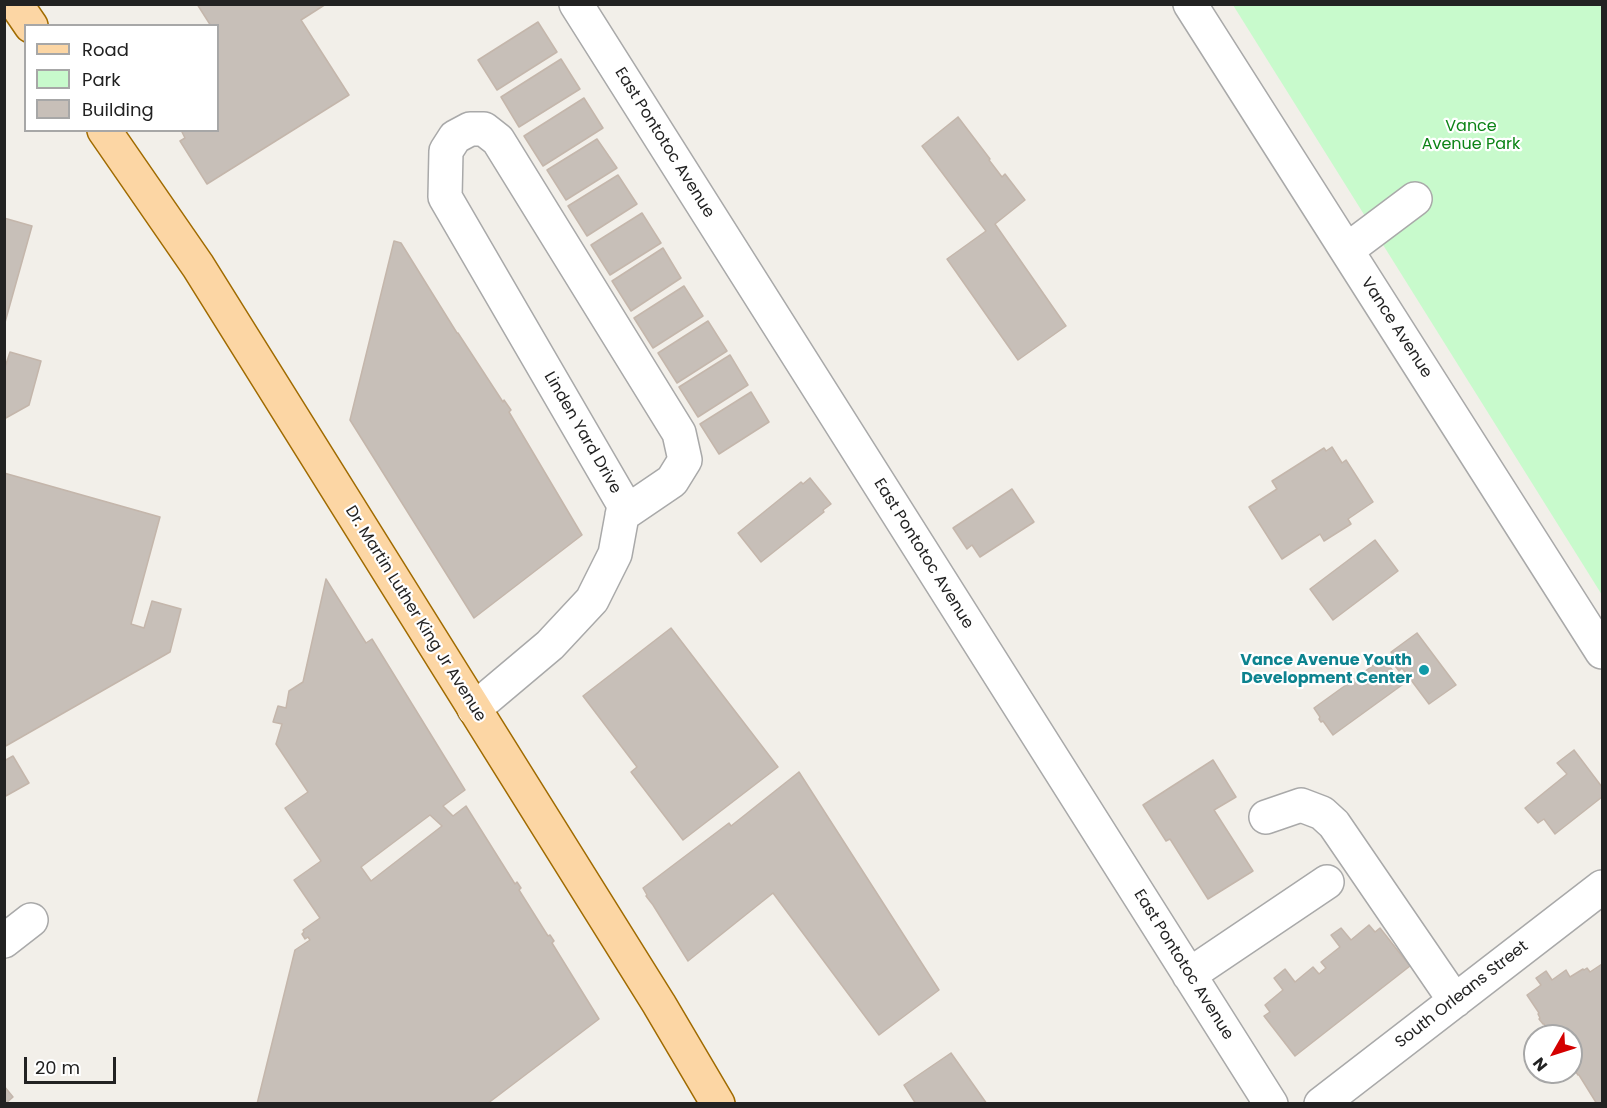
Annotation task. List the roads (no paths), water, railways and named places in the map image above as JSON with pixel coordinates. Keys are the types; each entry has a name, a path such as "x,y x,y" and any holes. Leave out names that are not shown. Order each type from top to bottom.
{"main road":[{"path":"16,4 30,24"},
{"name":"Dr. Martin Luther King Jr Avenue","path":"105,132 198,266 659,1004 718,1104"}],"street":[{"name":"East Pontotoc Avenue","path":"576,4 1271,1104"},
{"name":"Vance Avenue","path":"1190,4 1602,652"},
{"name":"Linden Yard Drive","path":"474,709 550,645 592,600 615,554 622,515 624,505 445,197 446,151 455,137 471,129 484,129 498,140 679,433 685,460 672,481 622,515"},
{"path":"1347,250 1415,199"},
{"path":"1266,817 1300,805 1322,813 1334,824 1455,1001"},
{"path":"1189,975 1327,882"},
{"name":"South Orleans Street","path":"1321,1104 1602,887"},
{"path":"4,941 31,920"}],"place":[{"name":"Vance Avenue Youth Development Center","path":"1424,670"}],"park label":[{"name":"Vance Avenue Park","path":"1471,136"}]}
